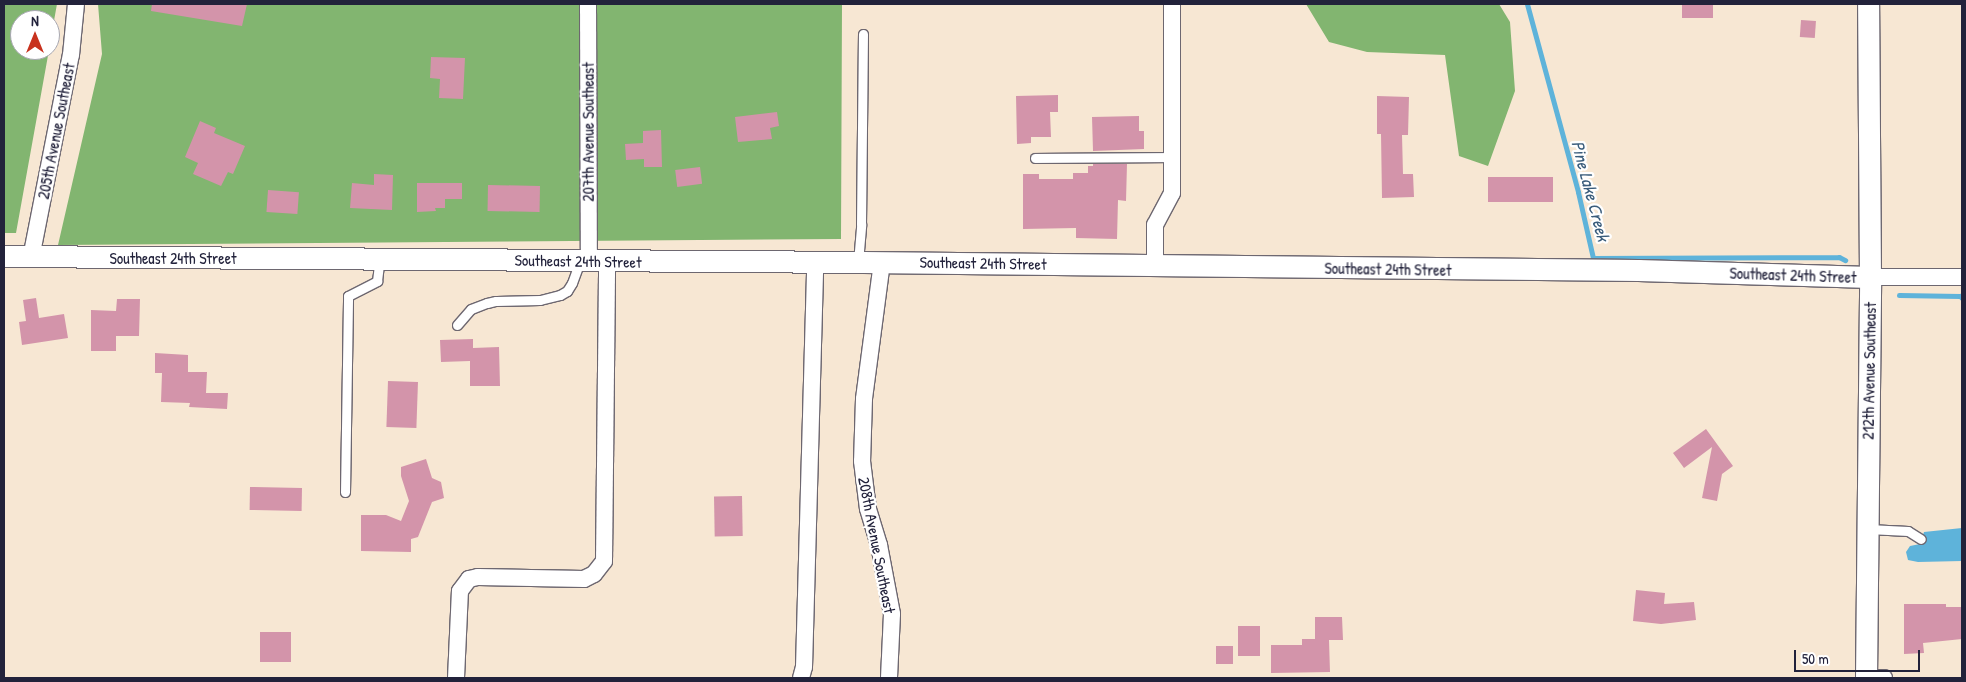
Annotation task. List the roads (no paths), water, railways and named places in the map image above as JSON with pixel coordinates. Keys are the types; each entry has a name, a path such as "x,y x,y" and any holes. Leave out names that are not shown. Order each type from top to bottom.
{"street":[{"name":"205th Avenue Southeast","path":"31,258 72,54 76,4"},
{"name":"207th Avenue Southeast","path":"456,678 460,592 470,579 478,577 584,579 594,574 604,561 592,261 588,4"},
{"path":"1155,266 1155,225 1172,193 1172,4"},
{"name":"212th Avenue Southeast","path":"1866,678 1870,277 1868,4"},
{"name":"Southeast 24th Street","path":"4,256 31,258 380,258 1638,270 1870,277 1962,277"},
{"path":"801,678 804,657 815,262"},
{"name":"208th Avenue Southeast","path":"882,262 864,398 862,461 867,500 880,545 892,614 889,678"},
{"path":"1866,678 1884,678"}],"lane":[{"path":"858,262 861,224 863,34"},
{"path":"1035,158 1172,157"},
{"path":"345,492 348,296 377,281 380,258"},
{"path":"457,325 471,309 486,303 540,300 560,295 567,291 592,261"},
{"path":"1868,529 1908,532 1922,539"}],"water":[{"path":"1962,528 1962,561 1918,562 1908,560 1906,552 1910,546 1920,544 1924,532"}],"waterway":[{"name":"Pine Lake Creek","path":"1527,4 1578,192 1593,258 1839,257 1845,260"},
{"name":"Pine Lake Creek","path":"1899,295 1960,296 1962,298"}]}
